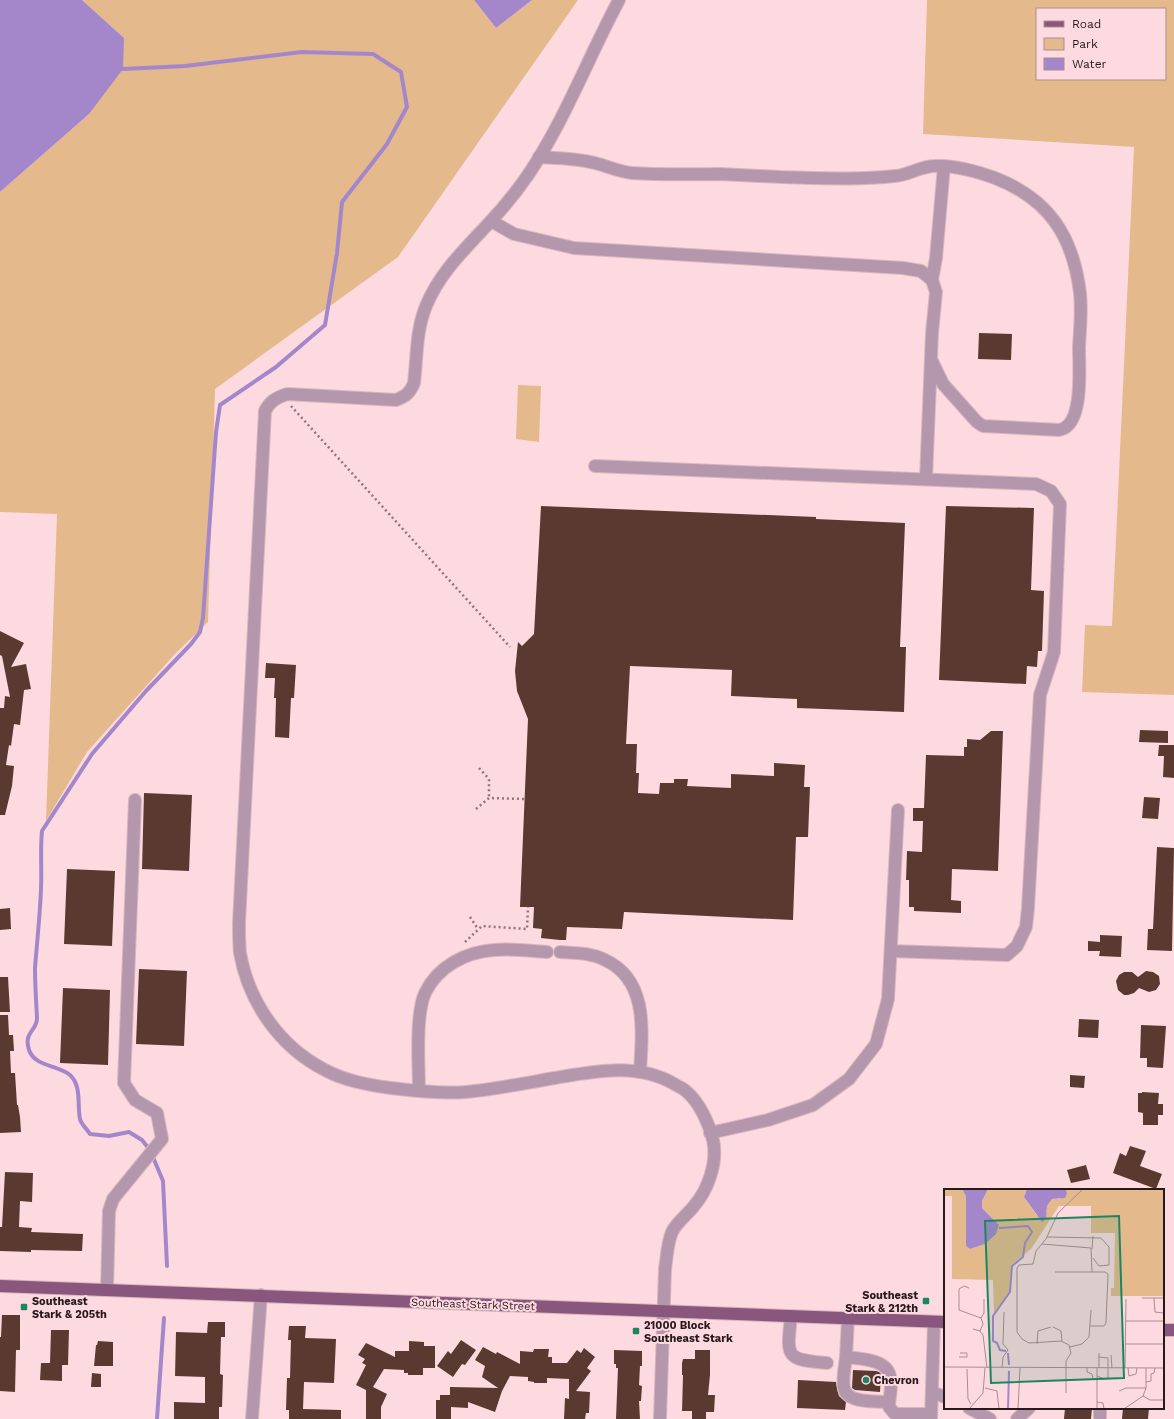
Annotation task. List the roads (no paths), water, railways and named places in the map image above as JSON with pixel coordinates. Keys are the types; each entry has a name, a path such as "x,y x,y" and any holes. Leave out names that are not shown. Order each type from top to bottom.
{"main road":[{"name":"Southeast Stark Street","path":"0,1286 939,1322"}],"street":[{"path":"619,0 561,118 539,157 508,201 464,249 439,280 425,306 419,331 414,383 410,391 404,397 396,400 286,394 276,398 269,404 265,411 239,923 240,952 246,977 256,1002 275,1030 285,1041 304,1057 326,1071 349,1080 376,1086 419,1091 464,1092 586,1072 613,1070 652,1074 670,1081 686,1091 702,1112 713,1141 713,1160 710,1180 697,1202 682,1218 672,1232 668,1247 665,1269 660,1419"},
{"path":"539,157 570,158 629,172 668,175 719,174 807,178 867,178 898,176 925,167 944,166 956,167 983,174 1014,186 1040,204 1054,219 1067,244 1073,262 1080,295 1077,408 1073,419 1066,427 1059,430 983,426 976,422 943,384 931,360"},
{"path":"926,479 931,360 936,292 932,280 936,258 944,166"},
{"path":"491,221 514,234 574,248 903,268 921,271 932,280"},
{"path":"595,466 1036,484 1051,492 1060,504 1054,652 1040,695 1026,927 1018,946 1007,955 890,951"},
{"path":"107,1290 109,1211 113,1198 162,1139 157,1113 134,1100 124,1083 135,800"},
{"path":"710,1133 768,1120 813,1105 849,1079 876,1044 888,999 898,810"},
{"path":"419,1091 418,1043 421,1010 425,994 434,979 445,968 460,958 479,952 495,950 546,952"},
{"path":"560,952 586,954 605,960 622,970 633,986 640,1005 642,1027 640,1072"},
{"path":"252,1419 261,1296"},
{"path":"791,1316 788,1350 793,1356 806,1362 827,1364"},
{"path":"848,1318 844,1388 847,1395 856,1400 889,1402"},
{"path":"846,1357 880,1363 888,1370 891,1377 889,1408 895,1414 931,1417 939,1322"},
{"path":"932,1392 944,1397"},
{"path":"971,1409 990,1419"},
{"path":"1017,1419 1028,1409"}],"water":[{"path":"0,0 82,0 124,38 123,69 89,114 0,192"},
{"path":"474,0 532,0 496,28"}],"waterway":[{"path":"123,69 185,66 302,52 373,54 401,72 407,107 387,144 342,202 337,253 325,325 276,367 220,405 216,432 203,618 200,632 191,644 146,691 92,754 42,831 41,899 35,968 37,1022 29,1035 29,1050 36,1060 59,1069 74,1079 78,1090 80,1119 90,1134 109,1136 129,1132 142,1140 150,1150 163,1181 167,1266"},
{"path":"157,1419 164,1318"}],"place":[{"name":"Southeast Stark & 212th","path":"926,1301"},
{"name":"Southeast Stark & 205th","path":"24,1307"},
{"name":"21000 Block Southeast Stark","path":"636,1331"},
{"name":"Chevron","path":"866,1380"}]}
